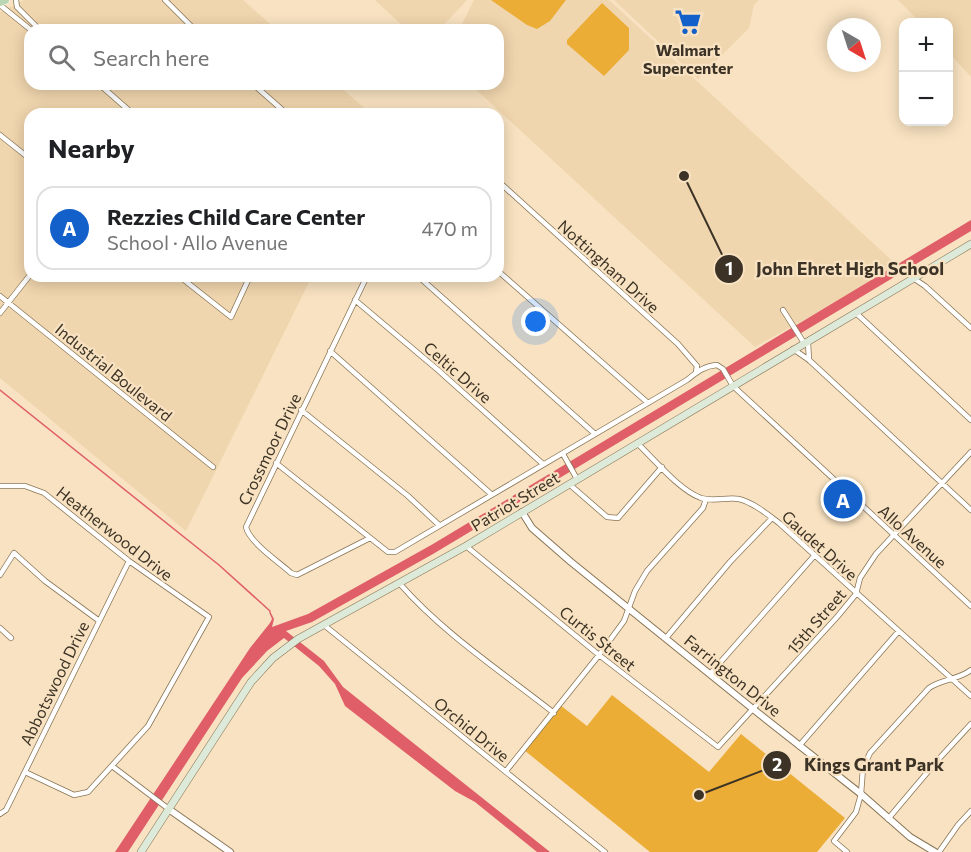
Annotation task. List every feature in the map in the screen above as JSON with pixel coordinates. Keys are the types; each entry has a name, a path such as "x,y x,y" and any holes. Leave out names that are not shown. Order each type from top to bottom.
{"main road":[{"path":"0,4 5,0"},
{"name":"Patriot Street","path":"141,852 251,682 273,658 291,644 466,546 576,478 637,444 731,383 971,244"}],"street":[{"path":"16,0 17,7 34,24"},
{"path":"165,0 189,24"},
{"path":"0,4 25,24"},
{"path":"106,90 126,108"},
{"path":"260,90 280,108"},
{"path":"0,135 24,154"},
{"name":"Nottingham Drive","path":"504,186 678,344 695,361 696,372"},
{"path":"504,276 648,403"},
{"path":"913,278 971,328"},
{"path":"0,313 24,282"},
{"path":"187,282 231,317 247,282"},
{"name":"Crossmoor Drive","path":"364,282 246,523 246,530 255,542 291,573 297,575 308,572 370,538"},
{"path":"425,282 595,434"},
{"name":"Industrial Boulevard","path":"0,297 213,467"},
{"name":"Celtic Drive","path":"356,300 543,464"},
{"path":"783,309 804,340 809,360"},
{"path":"855,313 971,420"},
{"path":"793,349 809,360 971,510"},
{"path":"330,351 491,494"},
{"name":"Allo Avenue","path":"696,372 717,365 723,369 731,383 971,606"},
{"name":"Patriot Street","path":"370,538 388,552 395,552 687,380 696,372"},
{"path":"301,410 408,496 439,525"},
{"name":"Gaudet Drive","path":"637,444 683,488 706,499 738,499 760,509 772,518 971,696"},
{"name":"15th Street","path":"718,747 856,594 860,578 866,567 971,452"},
{"path":"563,454 576,478"},
{"path":"276,463 370,538"},
{"path":"569,484 607,517 618,518 662,467"},
{"path":"0,477 2,485"},
{"name":"Heatherwood Drive","path":"2,485 26,486 44,494 129,561 209,617 148,726 112,766"},
{"path":"506,771 554,713 624,621 635,591 647,571 703,508 706,499"},
{"name":"Farrington Drive","path":"522,512 537,533 753,710 861,794 910,837 937,852"},
{"path":"666,638 730,562 772,518"},
{"name":"Curtis Street","path":"466,546 599,655 718,747"},
{"path":"0,575 14,553 45,581 98,620"},
{"path":"710,674 814,556"},
{"name":"Abbotswood Drive","path":"0,814 6,810 129,561"},
{"path":"399,584 438,622 554,713"},
{"name":"Orchid Drive","path":"324,625 605,852"},
{"path":"0,628 11,638"},
{"path":"799,746 898,632"},
{"path":"848,852 834,841 856,812 861,794 863,768 870,753 929,688 938,682 952,679 971,670"},
{"path":"888,819 971,724"},
{"path":"25,772 74,795 88,792 112,766 148,795 230,852"},
{"path":"937,852 971,811"}],"shaded area":[{"path":"24,0 243,0 270,24 24,24 24,90 344,90 364,108 24,108 24,282 309,282 186,531 0,378 0,12"},
{"path":"375,0 467,0 445,24 401,24"},
{"path":"474,0 609,0 899,267 755,347 504,115 504,108 496,108 477,90 504,90 504,24 462,24"},
{"path":"491,0 566,0 550,21 537,29 527,25"},
{"path":"614,0 759,0 754,5 749,28 698,79"},
{"path":"898,0 971,0 971,77 953,57 953,18 916,18"},
{"path":"602,3 629,28 629,50 604,76 567,44 567,40"},
{"path":"971,220 971,231 433,554 312,622 286,631 324,661 343,687 550,852 537,852 475,802 455,791 345,706 335,684 319,666 284,638 267,651 242,678 128,852 115,852 250,648 270,623 272,619 270,611 274,619 272,627 308,614 433,544"},
{"path":"612,695 709,772 741,734 845,818 817,852 650,852 524,750 560,705 587,726"}],"waterway":[{"path":"0,390 219,565 270,611"}],"place":[{"name":"Walmart Supercenter","path":"688,22"},
{"name":"John Ehret High School","path":"684,176"},
{"name":"Rezzies Child Care Center","path":"843,499"},
{"name":"Kings Grant Park","path":"699,795"}]}
